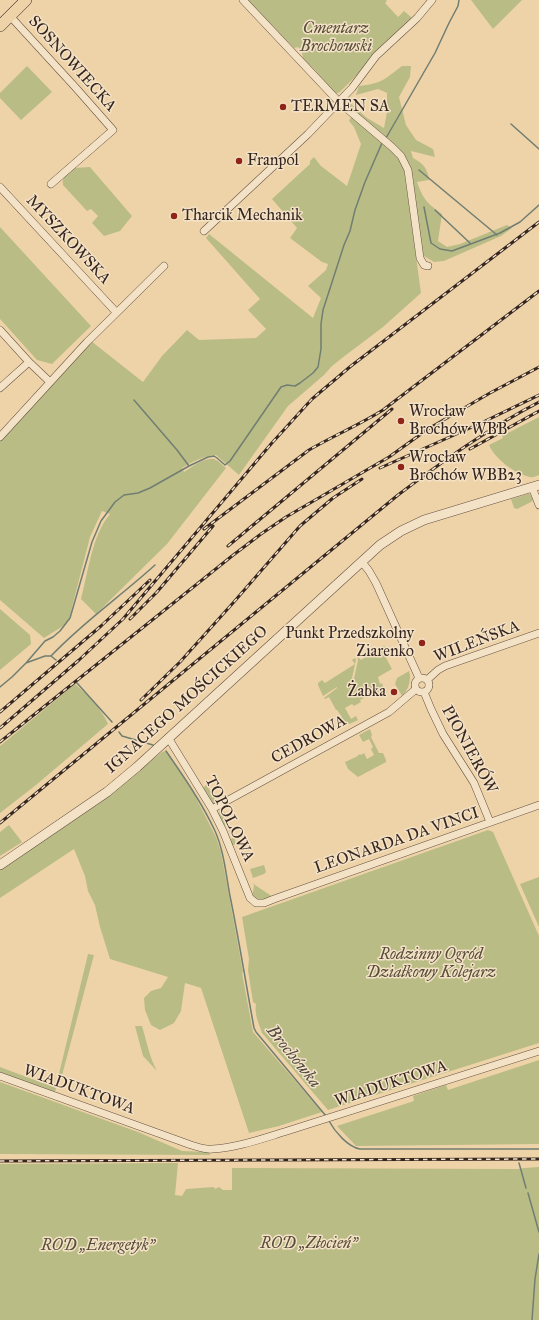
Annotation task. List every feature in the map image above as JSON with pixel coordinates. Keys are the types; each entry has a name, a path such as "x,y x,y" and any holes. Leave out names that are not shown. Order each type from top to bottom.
{"main road":[{"path":"0,26 26,0"}],"street":[{"path":"243,0 339,102 401,156 408,170 420,258 424,264 428,266"},
{"path":"204,231 287,155 352,88 376,56 417,18 432,0"},
{"name":"SOSNOWIECKA","path":"10,16 113,130 51,184"},
{"name":"MYSZKOWSKA","path":"0,187 116,312"},
{"path":"0,437 87,342 164,266"},
{"path":"0,330 29,362 50,382"},
{"path":"0,388 29,362"},
{"path":"536,486 539,505"},
{"name":"IGNACEGO MOŚCICKIEGO","path":"0,864 106,792 137,767 380,545 401,531 424,520 536,486"},
{"path":"362,562 376,583 420,678"},
{"name":"WILEŃSKA","path":"427,680 445,666 539,633"},
{"path":"423,677 429,682 429,687 424,692 420,692 416,689 416,681 420,678 423,677"},
{"name":"CEDROWA","path":"212,810 389,712 416,689"},
{"name":"PIONIERÓW","path":"424,692 430,709 443,734 474,783 490,822"},
{"name":"TOPOLOWA","path":"169,739 223,831 250,898 256,904 264,902"},
{"name":"LEONARDA DA VINCI","path":"264,902 539,805"},
{"name":"WIADUKTOWA","path":"0,1076 203,1149 212,1149 244,1143 328,1119 539,1051"}],"green space":[{"name":"Cmentarz Brochowski","path":"248,0 386,0 387,1 385,3 398,17 404,11 411,17 411,20 340,92 335,94 315,70 303,59 302,52 298,47 294,48"},
{"path":"471,0 522,0 493,29"},
{"path":"27,66 52,92 21,120 0,98 0,93"},
{"path":"402,66 411,66 410,77 399,97 406,125 416,140 433,149 435,157 411,151 413,158 420,162 424,167 429,180 417,182 421,193 429,204 442,214 438,241 447,247 460,244 507,225 512,228 501,236 444,261 434,262 424,256 420,244 413,178 407,164 346,103 349,102 367,118 384,128 387,112 387,93 378,89 356,95 359,86 378,82"},
{"path":"351,117 397,155 404,169 421,293 383,327 331,367 324,375 288,406 239,475 216,455 202,458 182,468 184,472 200,462 213,459 226,468 167,544 96,614 81,599 95,543 99,532 110,514 102,511 90,537 69,619 63,626 44,638 0,600 0,440 91,341 143,382 162,356 187,330 199,340 256,338 266,329 248,310 260,299 206,238 209,234 313,318 321,298 308,286 326,270 328,264 322,262 290,238 297,228 272,199 310,164 310,161 314,157 321,166 347,186 361,144 354,127 349,121"},
{"path":"90,167 132,216 120,231 104,236 92,223 98,216 91,209 87,211 63,185 64,177 74,168"},
{"path":"0,227 91,326 52,364 37,360 0,319"},
{"path":"539,417 539,475 531,477 518,473 506,465 489,445 503,438 502,436"},
{"path":"530,494 533,500 531,502 517,509 514,508 511,499"},
{"path":"0,609 30,635 31,644 0,670"},
{"path":"384,646 393,652 385,656 392,669 378,677 380,684 382,683 384,689 360,700 361,702 354,706 352,704 345,708 351,719 356,716 358,720 345,726 341,718 342,717 336,710 329,697 324,698 337,687 323,696 318,683 322,680 325,683 355,664 352,660 355,658 356,660 352,678 354,679 358,660 357,657 361,660"},
{"path":"409,671 409,685 402,696 395,684 397,678"},
{"path":"75,684 94,702 108,724 36,785 0,813 0,746"},
{"path":"370,729 372,735 371,737 379,753 383,753 386,762 358,777 348,769 345,762 364,753 367,759 374,755 371,749 373,747 369,739 363,742 359,735"},
{"path":"166,751 193,792 216,837 221,852 253,1032 322,1112 279,1126 249,1133 201,988 185,983 181,1011 174,1023 160,1030 151,1025 145,1010 144,998 151,991 161,988 168,977 110,959 95,905 88,891 85,876 74,849 0,898 0,869 109,796 162,752"},
{"path":"206,785 219,803 213,804 203,788"},
{"path":"222,807 237,847 235,844 232,846 229,840 233,838 227,825 223,826 218,814"},
{"path":"9,825 22,842 0,856 0,832"},
{"name":"Rodzinny Ogród Działkowy Kolejarz","path":"488,830 493,832 539,936 539,1043 328,1110 262,1033 256,1015 256,1004 253,1002 248,970 249,959 242,917"},
{"path":"264,865 266,872 253,878 250,869"},
{"path":"539,877 539,927 520,884"},
{"path":"253,883 273,897 258,901 252,897 254,886"},
{"path":"88,954 94,955 60,1083 57,1082"},
{"path":"135,1026 142,1026 150,1054 157,1071 143,1056"},
{"path":"539,1060 539,1144 356,1146 337,1126 414,1101 413,1096 446,1085 448,1090"},
{"path":"0,1067 56,1088 55,1092 68,1097 67,1099 0,1075"},
{"path":"0,1082 138,1132 182,1151 209,1152 210,1155 0,1154"},
{"name":"ROD „Złocień”","path":"178,1163 175,1195 182,1196 186,1189 214,1187 215,1189 219,1187 223,1190 232,1190 232,1168 518,1169 539,1167 539,1320 0,1320 0,1164"}],"waterway":[{"path":"386,138 435,53 458,6 459,0"},
{"path":"511,124 539,149"},
{"path":"26,663 45,641 60,631 70,618 92,542 101,521 115,502 124,495 138,493 150,488 208,457 214,456 225,465 230,461 281,387 287,385 295,386 313,373 318,367 321,349 321,324 323,310 350,231 355,210 382,143"},
{"path":"419,170 497,235"},
{"path":"424,207 431,243 440,249 452,251 500,233 520,222 539,205"},
{"path":"435,210 471,244"},
{"path":"134,400 189,466"},
{"path":"51,656 89,620 155,565"},
{"name":"Brochówka","path":"0,687 26,663 45,656 51,656 56,660"},
{"name":"Brochówka","path":"77,683 112,722"},
{"name":"Brochówka","path":"119,732 122,736 153,745"},
{"name":"Brochówka","path":"166,751 199,800 215,831 221,847 254,1028 326,1116"},
{"name":"Brochówka","path":"329,1121 346,1142 355,1148 360,1149 539,1149"},
{"path":"519,1163 526,1188"},
{"path":"528,1193 539,1232"},
{"path":"532,1320 535,1279 539,1254"}],"railway":[{"path":"0,728 79,660 123,619 271,444 312,399 351,366 539,222"},
{"path":"204,529 309,450 383,410 539,291"},
{"path":"0,742 261,534 286,517 389,457 428,429 539,367"},
{"path":"380,468 479,424 539,395"},
{"path":"0,823 398,495 467,446 502,423 539,402"},
{"path":"228,546 392,409"},
{"path":"470,449 539,411"},
{"path":"141,700 180,662 300,526 333,498 362,479"},
{"path":"130,619 157,592 213,526"},
{"path":"0,712 101,626 150,580"},
{"path":"0,1161 539,1159"}],"place":[{"name":"TERMEN SA","path":"283,107"},
{"name":"Franpol","path":"239,161"},
{"name":"Tharcik Mechanik","path":"174,216"},
{"name":"Wrocław Brochów WBB","path":"401,421"},
{"name":"Wrocław Brochów WBB23","path":"401,467"},
{"name":"Punkt Przedszkolny Ziarenko","path":"422,643"},
{"name":"Żabka","path":"394,692"}],"park label":[{"name":"ROD „Energetyk”","path":"98,1246"}]}
